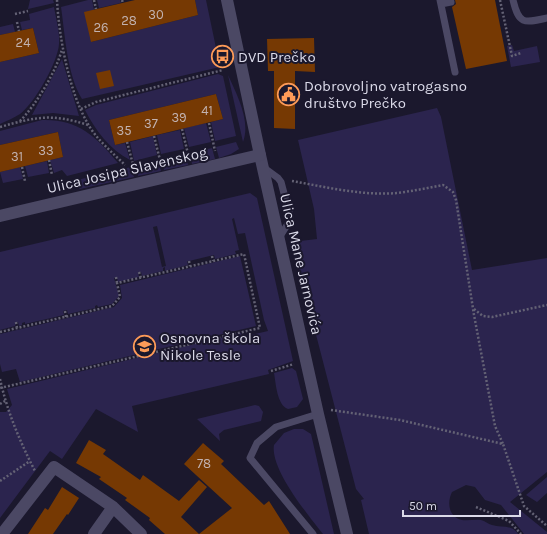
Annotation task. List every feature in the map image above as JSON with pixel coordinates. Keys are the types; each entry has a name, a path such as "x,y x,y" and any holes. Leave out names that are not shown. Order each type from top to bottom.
{"street":[{"name":"Ulica Mane Jarnovića","path":"227,0 260,155 347,534"},
{"name":"Ulica Josipa Slavenskog","path":"0,216 260,155"},
{"path":"2,534 54,468 113,507 141,534"},
{"path":"94,534 113,507"}],"lane":[{"path":"513,0 516,12 523,21 529,22 547,18"},
{"path":"451,2 440,2 455,72"},
{"path":"263,167 279,180 290,216 289,222 279,238"},
{"path":"313,534 250,458 257,443 276,427 318,411"}],"path":[{"path":"57,0 63,46 74,92 81,109 88,125 125,165"},
{"path":"94,0 96,9"},
{"path":"500,0 512,56 522,54"},
{"path":"15,14 28,12"},
{"path":"17,22 19,31"},
{"path":"20,122 51,74 60,57 63,46"},
{"path":"81,109 96,102 223,70"},
{"path":"0,127 35,118 50,117 68,118 88,125"},
{"path":"209,122 218,165"},
{"path":"182,129 192,171"},
{"path":"154,136 165,178"},
{"path":"127,142 138,184"},
{"path":"49,160 52,175"},
{"path":"22,167 25,181"},
{"path":"279,180 347,190 396,193 443,185 449,188 456,200 473,307 495,426 503,444 524,506 547,526"},
{"path":"1,388 260,328 244,254 118,283"},
{"path":"212,256 213,261"},
{"path":"189,261 190,266"},
{"path":"139,272 141,278"},
{"path":"0,332 112,306 120,297 116,277"},
{"path":"473,307 477,313 492,317 547,305"},
{"path":"65,311 66,317"},
{"path":"16,322 17,328"},
{"path":"271,371 296,364"},
{"path":"0,379 5,401 36,473"},
{"path":"0,404 5,401"},
{"path":"318,411 400,420 503,444"},
{"path":"0,481 30,461"},
{"path":"476,507 509,521 521,534"}],"shaded area":[{"path":"30,0 53,0 54,3 28,9"},
{"path":"92,0 94,10 91,42 198,15 195,0 206,0 220,67 82,99 73,78 70,66 65,42 61,7"},
{"path":"97,0 120,0 121,3 99,8"},
{"path":"54,7 59,44 58,52 50,71 26,109 20,114 0,124 0,62 39,53 33,28 22,30 20,22 30,20 29,14"},
{"path":"13,24 15,32 0,35 0,27"},
{"path":"512,45 514,51 537,46 540,62 511,67 507,46"},
{"path":"62,59 79,116 53,113 32,115"},
{"path":"218,74 223,76 236,136 215,141 211,122 223,119 216,94 109,120 115,145 125,143 130,160 116,151 104,139 93,125 85,110 96,105"},
{"path":"228,75 242,108 245,125 243,142"},
{"path":"437,108 441,117 472,270 547,258 547,472 510,502 547,532 547,534 524,534 501,505 485,500 475,487 466,485 452,492 450,496 450,509 454,516 462,520 481,520 495,526 510,528 518,534 369,534 361,500 364,499 356,489 292,242 317,239 314,209 298,140"},
{"path":"42,120 66,122 85,131 94,137 118,163 67,176 62,170 54,173 50,160 63,157 58,132 0,145 0,131"},
{"path":"206,123 211,142 189,147 184,128"},
{"path":"180,130 184,149 161,154 157,135"},
{"path":"153,136 157,155 134,161 130,142"},
{"path":"236,142 239,149 231,154 219,158 216,147"},
{"path":"212,148 215,159 192,164 189,153"},
{"path":"185,154 188,165 164,170 162,160"},
{"path":"47,161 49,173 28,177 25,166"},
{"path":"158,161 161,171 138,176 136,166"},
{"path":"20,167 23,179 3,183 0,172"},
{"path":"131,167 134,177 80,189 69,182"},
{"path":"250,193 257,198 293,361 268,370 269,374 132,406 138,432 96,409 62,459 50,451 0,518 0,412 6,412 12,405 7,389 241,333 242,337 268,331 264,320 245,233 238,234 234,218 232,219 239,250 235,251 236,254 215,259 214,255 187,261 188,265 165,271 165,267 163,268 163,271 142,276 141,272 138,272 139,277 118,282 117,277 114,278 119,296 112,304 98,307 97,305 95,308 68,314 67,310 63,311 64,315 25,324 25,322 19,326 18,322 16,322 15,326 0,330 0,252","holes":["157,226 166,266 162,267 153,227"]},
{"path":"240,256 256,326 20,382 16,369 2,372 0,364 0,334 114,307 122,298 120,285"},
{"path":"292,368 296,371 303,399 297,407 288,409 284,407 279,399 274,373"},
{"path":"255,405 259,406 263,412 261,421 224,430 219,434 220,441 197,419"},
{"path":"294,429 303,429 311,434 334,534 323,534 291,491 278,466 274,455 274,445 284,433"},
{"path":"547,477 547,493 537,502 526,495"}],"building":[{"path":"135,0 195,0 198,15 91,42 84,12"},
{"path":"455,0 495,0 507,61 466,69 452,7 456,4"},
{"path":"33,28 39,53 0,62 0,35"},
{"path":"314,38 315,72 295,71 295,129 274,128 274,71 268,71 267,39"},
{"path":"110,70 114,86 100,89 96,73"},
{"path":"216,94 223,119 115,145 109,120"},
{"path":"58,132 63,157 0,172 0,145"},
{"path":"89,440 106,450 103,454 140,480 143,475 179,501 199,480 207,487 181,517 199,534 165,534 149,520 150,518 125,500 127,498 99,479 101,477 76,463"},
{"path":"203,443 224,461 221,464 264,505 269,501 290,534 199,534 232,508 184,464"},
{"path":"62,487 79,498 68,515 67,514 53,534 28,534 45,508 48,510"}],"place":[{"name":"DVD Prečko","path":"222,57"},
{"name":"Dobrovoljno vatrogasno društvo Prečko","path":"289,95"},
{"name":"Osnovna škola Nikole Tesle","path":"144,347"}]}
